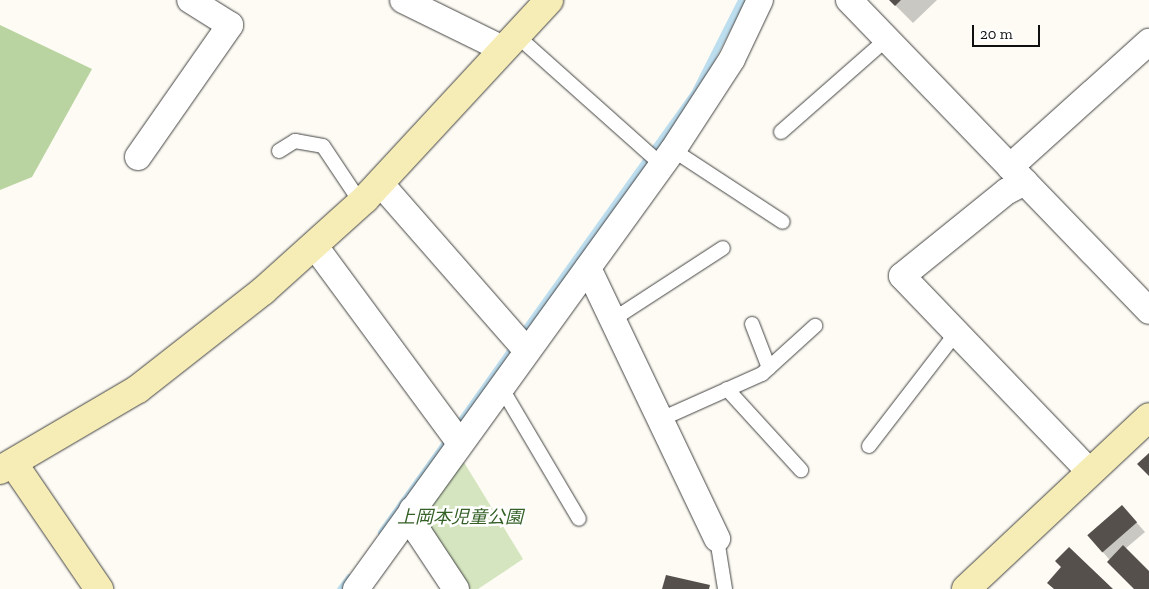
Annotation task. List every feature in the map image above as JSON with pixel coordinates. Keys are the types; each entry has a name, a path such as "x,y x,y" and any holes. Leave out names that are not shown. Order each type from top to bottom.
{"street":[{"path":"138,157 230,25 190,0"},
{"path":"403,0 510,42"},
{"path":"99,589 6,466 90,420 172,364 314,245 361,203 549,0"},
{"path":"356,589 412,510 455,436 501,387 521,344 588,268 659,156 732,59 760,0"},
{"path":"849,0 1149,311"},
{"path":"1090,472 902,276 1007,191 1017,175 1149,42"},
{"path":"380,183 521,344"},
{"path":"314,245 455,436"},
{"path":"588,268 717,539"},
{"path":"966,589 1149,417"},
{"path":"412,510 420,533 456,589"}],"lane":[{"path":"781,132 887,39"},
{"path":"510,42 659,156 783,222"},
{"path":"279,151 295,141 316,142 361,203"},
{"path":"610,316 623,313 723,248"},
{"path":"752,324 770,368"},
{"path":"659,420 727,390 770,368 814,326"},
{"path":"869,446 956,333"},
{"path":"501,387 579,520"},
{"path":"727,390 801,470"},
{"path":"717,539 725,589"}],"green space":[{"path":"0,25 92,69 32,177 0,190"},
{"name":"上岡本児童公園","path":"462,459 523,559 478,589 470,589 429,527 428,503"}],"building":[{"path":"889,0 901,0 895,6"},
{"path":"1149,453 1149,476 1137,464"},
{"path":"1122,505 1137,522 1102,553 1087,535"},
{"path":"1123,545 1149,571 1149,589 1134,589 1107,562"},
{"path":"1069,547 1113,589 1054,589 1047,583 1061,567 1055,561"},
{"path":"666,575 710,585 709,589 662,589"}],"waterway":[{"path":"520,336 694,93 741,0"},
{"path":"455,428 514,345"},
{"path":"381,532 449,437"},
{"path":"340,589 349,577"}]}
